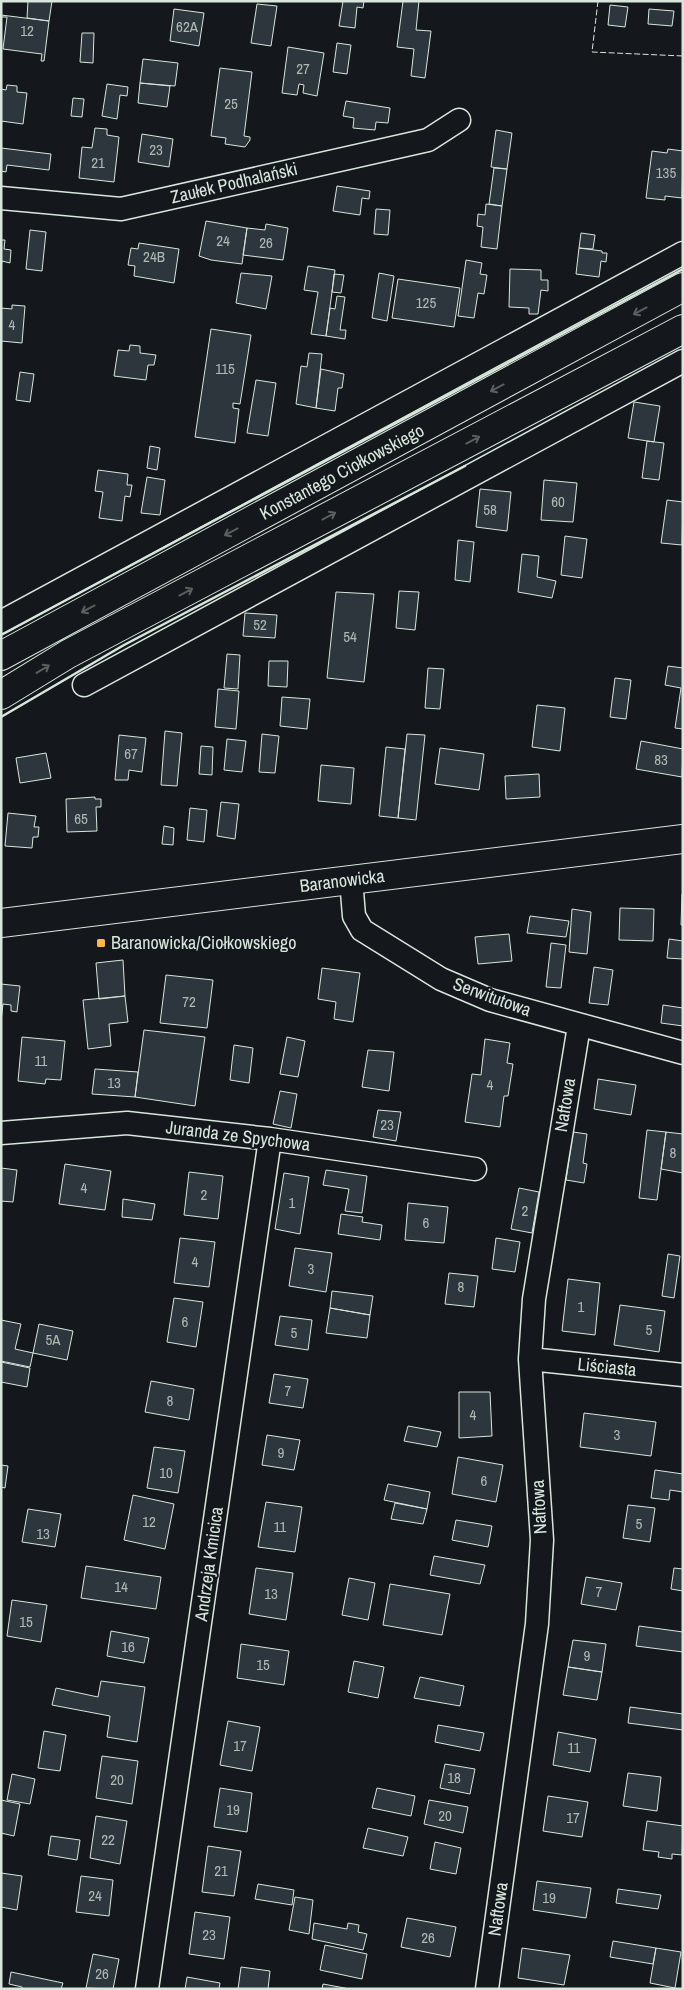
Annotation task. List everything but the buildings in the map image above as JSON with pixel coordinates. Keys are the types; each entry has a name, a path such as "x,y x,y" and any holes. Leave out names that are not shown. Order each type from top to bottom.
{"main road":[{"name":"Konstantego Ciołkowskiego","path":"1,656 683,287"},
{"name":"Konstantego Ciołkowskiego","path":"1,695 68,654 683,329"},
{"name":"Baranowicka","path":"1,923 683,839"}],"street":[{"name":"Zaułek Podhalański","path":"1,198 121,209 428,140 459,120"},
{"path":"1,622 683,253"},
{"path":"84,685 683,361"},
{"name":"Serwitutowa","path":"351,880 354,916 362,930 441,979 490,1000 579,1026 683,1053"},
{"name":"Naftowa","path":"487,1989 537,1624 542,1540 530,1359 534,1299 579,1026"},
{"name":"Juranda ze Spychowa","path":"1,1133 127,1123 270,1139 474,1169"},
{"name":"Andrzeja Kmicica","path":"148,1989 270,1139"},
{"name":"Liściasta","path":"530,1359 683,1375"}],"fence":[{"path":"598,1 592,52 683,56"}],"wall":[{"path":"1,635 683,269"},
{"path":"1,717 124,645 465,466"}],"place":[{"name":"Baranowicka/Ciołkowskiego","path":"101,943"}]}
